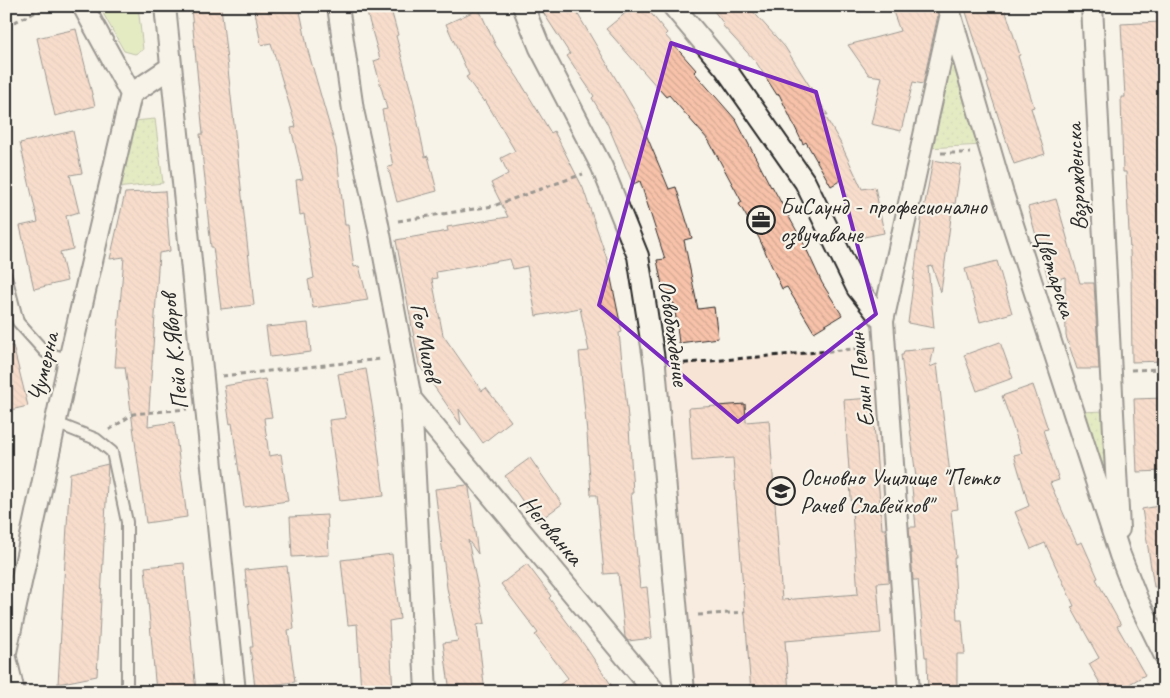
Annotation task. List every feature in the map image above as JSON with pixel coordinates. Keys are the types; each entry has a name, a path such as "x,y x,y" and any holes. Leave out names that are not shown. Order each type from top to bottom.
{"street":[{"path":"83,6 131,94 171,67"},
{"name":"Пейо К.Яворов","path":"165,6 235,692"},
{"name":"Гео Милев","path":"338,6 353,110 378,224 411,399 426,692"},
{"name":"Освобождение","path":"523,6 540,48 602,167 638,256 655,366 684,692"},
{"name":"Елин Пелин","path":"674,6 725,68 805,182 857,288 883,321 909,692"},
{"name":"Възрожденска","path":"1092,6 1120,555"},
{"path":"883,321 949,11"},
{"name":"Цветарска","path":"949,11 1002,194 1120,555 1138,601 1164,654"},
{"name":"Чумерна","path":"6,652 69,360 131,94"},
{"name":"Негованка","path":"411,399 655,692"},
{"path":"6,658 14,692"}],"lane":[{"path":"6,276 18,322 45,352 69,360"},
{"path":"56,423 96,439 112,452 127,522 127,692"}],"path":[{"path":"6,26 49,6"},
{"path":"920,154 990,152"},
{"path":"378,224 493,206 602,167"},
{"path":"655,366 886,346"},
{"path":"202,378 403,357"},
{"path":"1111,372 1164,369"},
{"path":"96,439 133,414 205,407"},
{"path":"678,617 745,612"}],"highlighted area":[{"path":"671,43 816,92 876,314 738,422 599,305"}],"shaded area":[{"name":"Основно Училище \"Петко Рачев Славейков\"","path":"886,346 909,692 684,692 655,366"}],"green space":[{"path":"99,6 138,6 143,50 135,54 124,51"},
{"path":"951,34 983,145 927,148"},
{"path":"155,119 163,183 116,188 134,121"},
{"path":"1106,411 1112,510 1080,412"}],"building":[{"path":"221,6 254,305 221,309 213,247 211,247 206,198 200,134 203,134 191,8"},
{"path":"254,6 299,6 308,51 336,148 345,225 348,225 354,267 359,266 368,300 313,308 308,280 314,278 304,214 300,215 296,180 303,179 291,128 296,127 271,43 261,45"},
{"path":"365,6 390,6 425,157 428,156 437,191 397,202 388,167 393,166 382,110 387,109 374,61 380,59"},
{"path":"539,6 573,6 640,120 669,189 676,187 692,238 684,240 698,309 714,307 718,338 679,343 674,303 666,305 657,260 665,259 640,181 633,184 607,123 592,98 594,96 567,56 570,54"},
{"path":"634,6 645,6 667,33 665,35 696,70 694,72 736,120 805,246 822,283 842,315 814,332 787,287 782,289 759,238 739,204 742,202 709,141 669,95 666,97 606,29"},
{"path":"710,6 748,6 785,47 828,115 824,114 840,142 862,189 875,187 884,233 854,239 843,179 831,186 806,142 803,144 779,94 777,95 756,62 722,25 724,24"},
{"path":"891,6 936,6 938,15 923,84 913,82 901,131 871,124 882,77 869,75 848,45 900,31"},
{"path":"964,6 1004,6 1020,55 1018,56 1034,107 1031,108 1045,154 1014,164"},
{"path":"479,9 496,46 551,133 554,131 583,188 607,259 622,332 619,333 629,427 633,493 631,493 640,588 647,587 652,638 628,641 625,637 618,573 604,574 597,495 591,495 579,352 589,351 580,308 536,316 527,266 513,269 510,259 436,272 437,278 432,279 443,335 482,391 486,388 511,421 483,443 459,409 461,425 419,365 396,240 448,231 447,227 508,217 491,183 508,174 501,158 515,151 485,100 484,102 466,77 469,75 446,24"},
{"path":"1160,22 1164,92 1164,361 1132,362 1131,272 1126,172 1123,172 1121,97 1125,97 1121,24"},
{"path":"76,29 95,106 55,116 37,38"},
{"path":"73,131 82,173 70,175 79,212 66,216 73,249 60,252 67,281 34,289 20,226 38,222 20,143"},
{"path":"933,160 961,165 955,204 953,203 941,292 932,266 928,267 934,328 908,323 922,214"},
{"path":"165,191 170,251 159,253 148,426 174,422 187,517 146,523 125,367 115,367 124,257 110,259 125,193"},
{"path":"1056,199 1080,283 1094,283 1099,369 1077,369 1066,336 1065,277 1049,282 1028,207"},
{"path":"997,261 1012,313 980,322 965,269"},
{"path":"308,323 311,352 270,357 266,327"},
{"path":"1000,342 1013,378 977,391 964,355"},
{"path":"6,346 13,346 28,406 6,411"},
{"path":"934,348 930,367 937,364 950,474 953,473 958,509 951,510 956,558 954,558 957,620 962,620 965,654 957,654 957,692 928,692 927,657 925,657 918,580 913,580 909,527 916,527 911,478 916,478 901,355 903,355 904,351"},
{"path":"366,369 384,496 340,501 329,420 346,418 338,374"},
{"path":"265,379 272,417 264,418 269,456 281,454 288,501 244,507 232,423 230,424 224,386"},
{"path":"1033,385 1048,429 1043,430 1059,480 1050,483 1077,544 1082,542 1098,578 1096,579 1121,625 1117,626 1145,675 1116,692 1105,692 1089,664 1099,658 1071,607 1074,606 1045,543 1031,549 1015,512 1029,506 1014,455 1022,453 1002,396"},
{"path":"872,398 882,529 886,529 889,582 877,583 881,633 785,641 789,692 751,692 733,458 692,461 689,408 745,404 746,422 769,420 782,600 858,594 844,400"},
{"path":"1164,398 1164,471 1137,472 1134,399"},
{"path":"530,458 562,504 537,522 505,476"},
{"path":"108,464 97,676 58,684 70,473"},
{"path":"467,485 469,488 478,554 468,540 485,623 477,625 485,692 450,692 443,643 458,641 447,588 435,489"},
{"path":"1164,505 1164,586 1154,587 1142,509"},
{"path":"327,515 329,555 292,557 290,517"},
{"path":"392,554 400,619 389,621 393,692 361,692 357,624 348,625 341,560"},
{"path":"184,563 196,692 156,692 145,567"},
{"path":"527,564 616,692 550,692 568,678 535,635 538,633 501,584"},
{"path":"287,566 294,629 288,630 295,682 255,687 250,647 253,647 245,570"}],"place":[{"name":"БиСаунд - професионално озвучаване","path":"761,220"},
{"name":"Основно Училище \"Петко Рачев Славейков\"","path":"781,491"}]}
